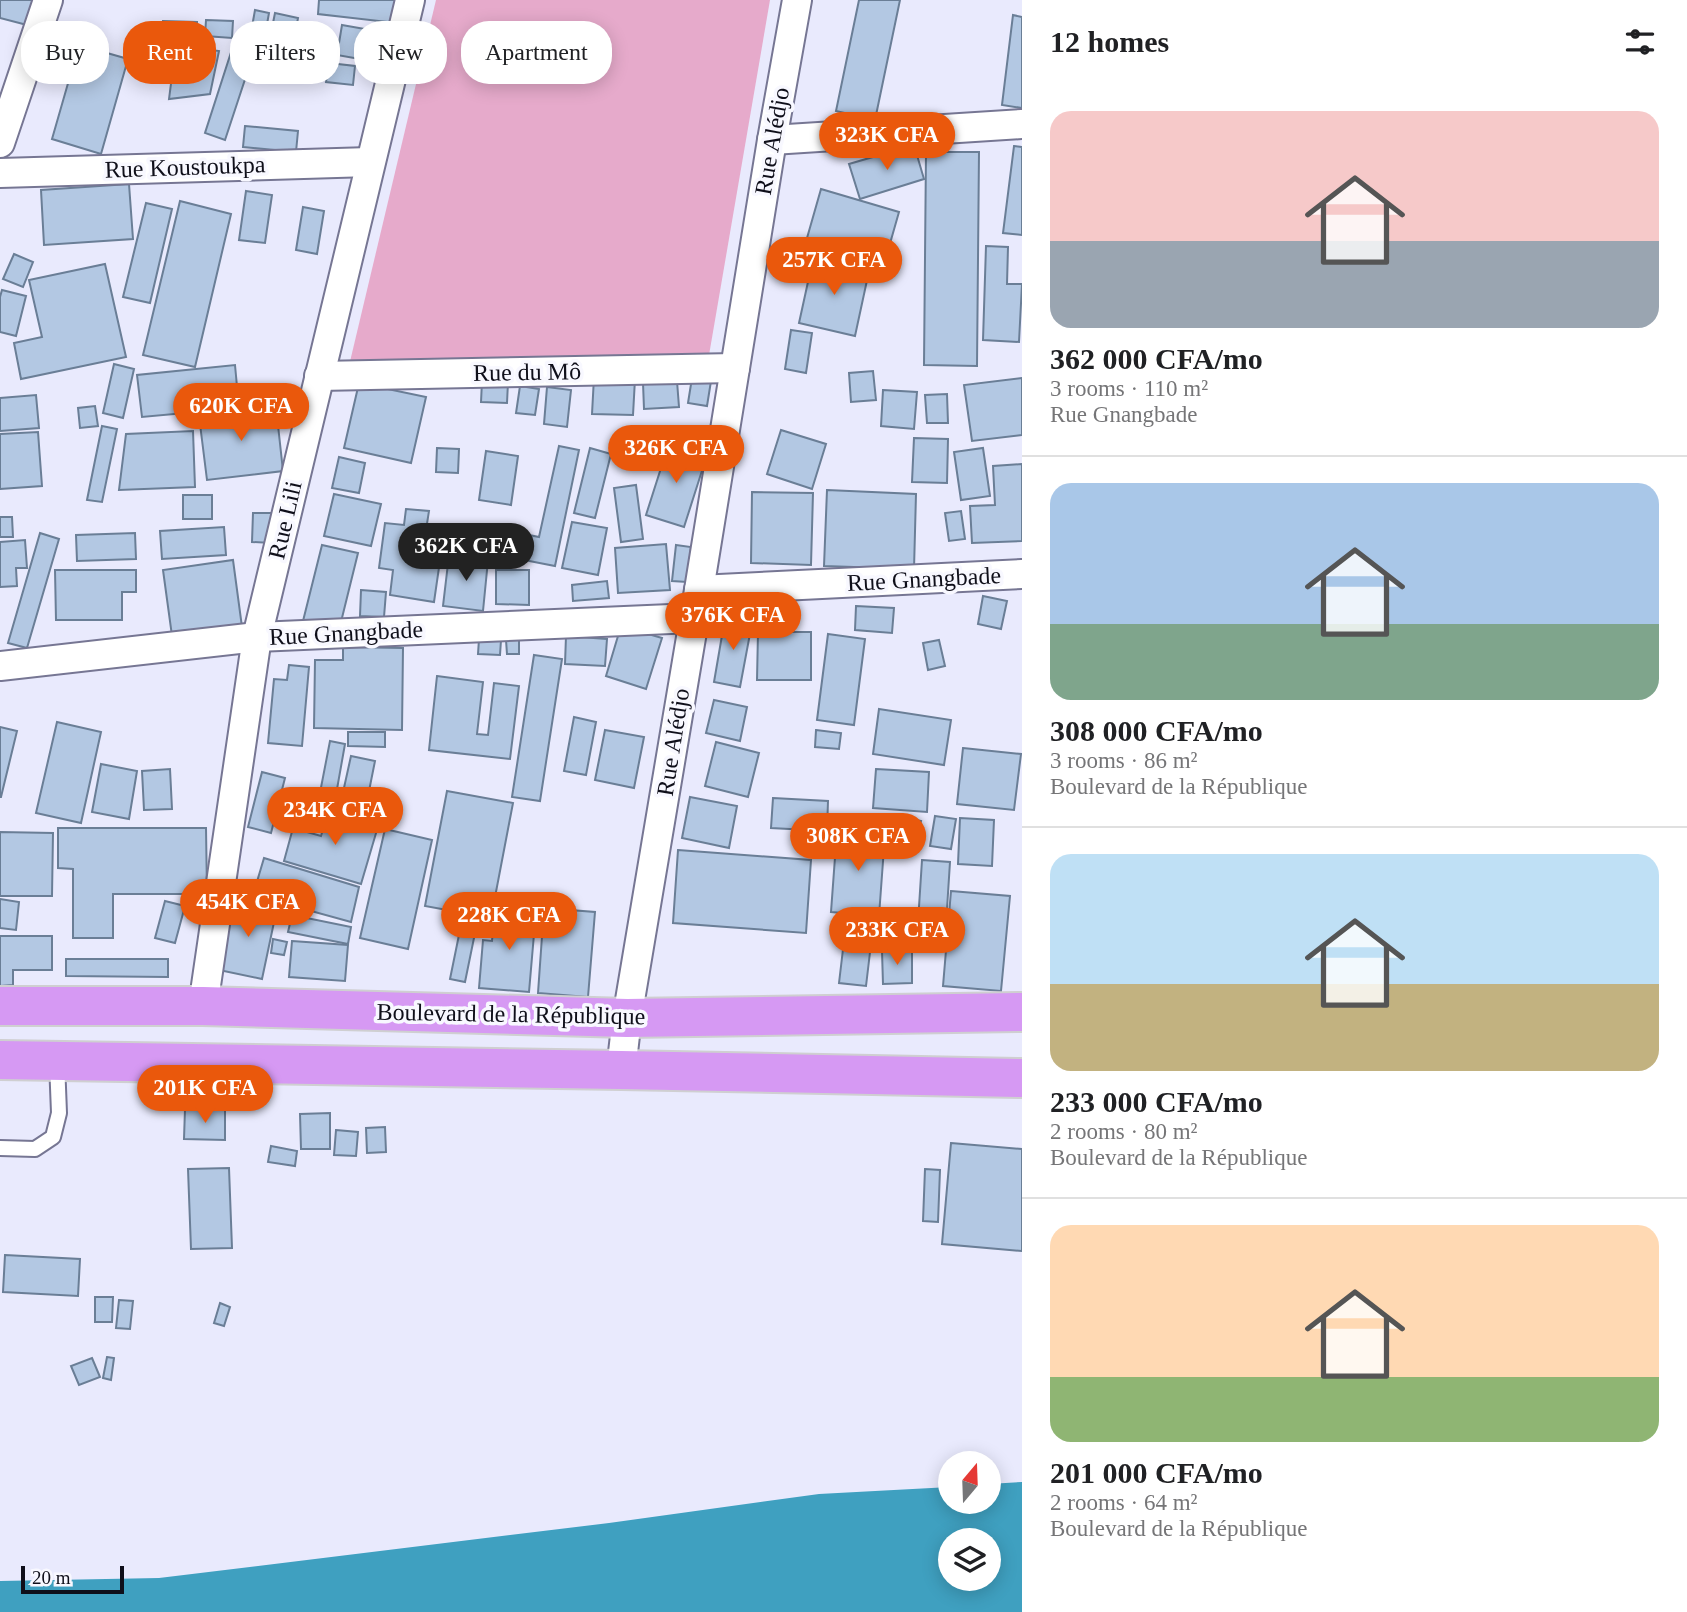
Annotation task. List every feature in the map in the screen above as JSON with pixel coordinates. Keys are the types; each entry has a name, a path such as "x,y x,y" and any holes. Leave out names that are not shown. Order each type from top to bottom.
{"highway":[{"name":"Boulevard de la République","path":"0,1006 203,1006 627,1018 1022,1012"},
{"path":"0,1060 1022,1078"}],"street":[{"path":"0,143 48,0"},
{"name":"Rue Lili","path":"203,1006 257,637 410,0"},
{"name":"Rue Alédjo","path":"621,1070 627,1018 797,0"},
{"path":"772,140 1022,124"},
{"name":"Rue Koustoukpa","path":"0,173 370,162"},
{"name":"Rue du Mô","path":"319,376 735,368"},
{"name":"Rue Gnangbade","path":"699,590 1022,574"},
{"name":"Rue Gnangbade","path":"0,666 257,637 694,618"}],"lane":[{"path":"0,1148 35,1149 53,1137 59,1113 57,1061"}],"shaded area":[{"path":"436,0 770,0 708,361 348,370 416,84 447,84 447,21 431,21"}],"water":[{"path":"1022,1482 1022,1612 0,1612 0,1581 159,1578 609,1523 819,1494 938,1488 938,1514 1001,1514 1001,1483"}],"building":[{"path":"0,0 33,0 28,21 21,21 21,23 0,18"},
{"path":"319,0 399,0 396,21 318,14"},
{"path":"859,0 900,0 875,120 836,111"},
{"path":"255,10 269,13 268,21 253,21"},
{"path":"275,13 298,18 297,21 273,21"},
{"path":"1013,15 1022,17 1022,108 1002,105"},
{"path":"206,20 233,21 230,21 230,38 216,37 216,21"},
{"path":"342,25 354,27 354,58 340,56"},
{"path":"109,54 123,58 123,77 101,154 52,139 68,84 109,84"},
{"path":"230,56 230,84 243,84 225,140 205,133"},
{"path":"340,64 354,66 353,85 340,84"},
{"path":"171,84 212,84 210,94 169,99"},
{"path":"245,126 298,131 296,152 243,147"},
{"path":"914,145 924,179 860,199 849,164"},
{"path":"1014,146 1022,147 1022,235 1003,233"},
{"path":"926,152 979,152 977,366 924,365"},
{"path":"129,184 133,239 44,245 41,190"},
{"path":"821,189 899,212 883,268 805,245"},
{"path":"246,191 272,195 265,243 239,240"},
{"path":"180,201 231,214 195,367 143,355"},
{"path":"146,203 172,209 150,303 123,297"},
{"path":"303,207 324,211 317,254 296,250"},
{"path":"986,246 1008,247 1007,284 1022,284 1019,342 983,340"},
{"path":"14,254 33,262 23,287 3,279"},
{"path":"813,259 869,271 855,336 799,323"},
{"path":"105,264 126,357 21,379 14,343 42,337 29,280"},
{"path":"2,290 26,296 16,336 0,332"},
{"path":"791,330 812,333 806,373 785,369"},
{"path":"114,364 134,369 123,418 103,413"},
{"path":"235,365 239,408 142,417 137,375"},
{"path":"873,371 876,400 851,402 849,373"},
{"path":"594,377 635,379 633,415 592,414"},
{"path":"692,378 711,381 707,406 688,403"},
{"path":"1022,378 1022,435 972,441 964,385"},
{"path":"482,381 508,382 507,403 481,402"},
{"path":"677,381 679,407 644,409 643,383"},
{"path":"359,383 426,397 411,463 344,448"},
{"path":"520,386 539,389 535,415 516,413"},
{"path":"547,387 571,390 567,427 544,424"},
{"path":"883,390 917,392 914,429 881,426"},
{"path":"947,394 948,423 927,423 925,395"},
{"path":"36,395 39,428 0,431 0,398"},
{"path":"95,406 98,426 80,428 78,408"},
{"path":"276,407 283,471 207,480 199,416"},
{"path":"102,426 117,429 102,502 87,500"},
{"path":"781,430 826,444 812,489 767,474"},
{"path":"193,431 195,487 119,490 126,434"},
{"path":"38,432 42,486 0,489 0,434"},
{"path":"914,438 948,439 947,483 912,482"},
{"path":"669,443 707,455 684,527 646,515"},
{"path":"559,446 579,450 555,566 524,560 529,535 539,537"},
{"path":"437,448 459,449 458,473 436,472"},
{"path":"590,448 611,454 595,518 574,513"},
{"path":"983,448 990,496 961,500 954,452"},
{"path":"486,451 518,456 511,505 479,500"},
{"path":"339,457 365,463 359,493 332,488"},
{"path":"1022,464 1022,541 972,543 970,506 995,505 993,466"},
{"path":"636,485 643,539 621,542 614,488"},
{"path":"827,490 916,494 914,569 824,566"},
{"path":"752,492 813,493 811,565 751,563"},
{"path":"334,494 381,504 371,546 324,536"},
{"path":"183,495 212,495 212,519 183,519"},
{"path":"406,509 429,511 426,530 444,533 434,602 390,595 393,570 379,568 385,523 404,525"},
{"path":"961,511 965,539 949,541 945,513"},
{"path":"253,513 272,513 271,543 252,542"},
{"path":"0,517 12,517 13,537 0,537"},
{"path":"572,522 607,528 598,575 562,568"},
{"path":"224,527 226,555 162,559 160,531"},
{"path":"40,533 59,539 27,648 8,643"},
{"path":"135,533 136,559 77,561 76,535"},
{"path":"25,540 27,568 16,568 17,586 0,587 0,542"},
{"path":"666,544 670,590 618,593 615,548"},
{"path":"322,545 358,553 339,630 303,621"},
{"path":"676,545 691,547 687,582 672,581"},
{"path":"449,555 488,560 483,611 443,606"},
{"path":"233,560 242,627 172,636 163,570"},
{"path":"55,570 136,570 136,592 122,592 122,620 56,620"},
{"path":"496,570 529,570 529,605 496,604"},
{"path":"607,581 609,598 573,601 572,585"},
{"path":"361,590 386,592 384,617 360,616"},
{"path":"983,596 1007,601 1001,629 978,624"},
{"path":"856,606 894,608 892,633 855,630"},
{"path":"725,618 752,623 740,687 714,682"},
{"path":"621,626 662,638 646,689 606,676"},
{"path":"758,632 811,632 811,680 757,680"},
{"path":"828,634 865,639 854,725 817,720"},
{"path":"566,636 607,639 605,666 565,664"},
{"path":"479,639 501,640 500,655 478,654"},
{"path":"519,639 519,654 507,654 506,640"},
{"path":"939,640 945,666 928,670 923,643"},
{"path":"343,647 403,648 402,730 314,728 315,660 343,660"},
{"path":"534,655 562,659 540,801 512,797"},
{"path":"289,665 309,667 302,746 268,743 274,679 287,680"},
{"path":"437,676 483,682 477,734 488,735 494,683 519,686 510,759 429,750"},
{"path":"714,700 747,707 740,741 706,733"},
{"path":"879,709 951,720 944,765 873,754"},
{"path":"574,717 596,722 586,775 564,771"},
{"path":"57,722 101,732 81,823 36,813"},
{"path":"0,727 17,731 1,797 0,797"},
{"path":"605,730 644,737 634,788 595,780"},
{"path":"816,730 841,733 839,749 815,747"},
{"path":"348,732 385,732 385,747 348,746"},
{"path":"330,741 345,744 334,806 318,803"},
{"path":"716,742 759,753 748,797 705,786"},
{"path":"963,748 1021,754 1014,810 957,804"},
{"path":"351,756 375,761 365,811 340,806"},
{"path":"101,764 137,771 129,819 92,812"},
{"path":"170,769 172,809 144,810 142,771"},
{"path":"876,769 929,772 927,812 873,808"},
{"path":"262,772 285,778 271,833 248,827"},
{"path":"447,791 513,803 491,918 425,906"},
{"path":"690,797 737,806 729,848 682,838"},
{"path":"773,798 828,801 827,831 771,828"},
{"path":"329,809 379,823 361,884 284,861 293,828 321,836"},
{"path":"898,816 921,821 914,846 892,840"},
{"path":"935,816 956,819 951,849 930,846"},
{"path":"960,818 994,820 992,866 958,864"},
{"path":"58,828 206,828 207,894 113,894 113,938 73,938 73,869 58,868"},
{"path":"385,829 432,840 408,949 360,938"},
{"path":"837,830 885,834 879,916 831,912"},
{"path":"0,832 53,833 52,896 0,896"},
{"path":"678,850 811,860 806,933 673,923"},
{"path":"264,858 359,887 351,922 253,895"},
{"path":"922,860 950,862 945,940 917,938"},
{"path":"951,891 1010,896 1001,991 943,986"},
{"path":"0,899 19,902 16,930 0,928"},
{"path":"235,899 277,908 262,979 219,970"},
{"path":"165,901 185,906 175,943 155,938"},
{"path":"495,908 536,911 529,992 479,988 483,940 492,941"},
{"path":"544,908 595,912 588,997 538,993"},
{"path":"292,915 351,927 348,944 288,932"},
{"path":"846,924 873,927 866,986 839,983"},
{"path":"460,930 475,933 465,982 450,979"},
{"path":"0,936 52,936 52,970 13,970 13,985 0,986"},
{"path":"273,939 287,942 284,955 271,953"},
{"path":"292,941 348,945 345,981 289,977"},
{"path":"882,951 912,951 912,983 883,984"},
{"path":"66,959 168,959 168,977 66,976"},
{"path":"185,1109 225,1110 225,1140 184,1139"},
{"path":"330,1113 330,1149 301,1149 300,1114"},
{"path":"385,1127 386,1152 367,1153 366,1128"},
{"path":"336,1130 358,1132 356,1156 334,1155"},
{"path":"951,1143 1022,1149 1022,1251 942,1244"},
{"path":"271,1146 297,1151 295,1166 268,1162"},
{"path":"229,1168 232,1248 191,1249 188,1169"},
{"path":"925,1169 940,1170 938,1222 923,1221"},
{"path":"5,1255 80,1259 78,1296 3,1292"},
{"path":"95,1297 113,1297 112,1322 95,1322"},
{"path":"119,1300 133,1301 130,1329 116,1328"},
{"path":"220,1303 230,1307 224,1326 214,1323"},
{"path":"107,1357 114,1358 111,1380 103,1378"},
{"path":"92,1358 100,1377 79,1385 71,1366"}]}
